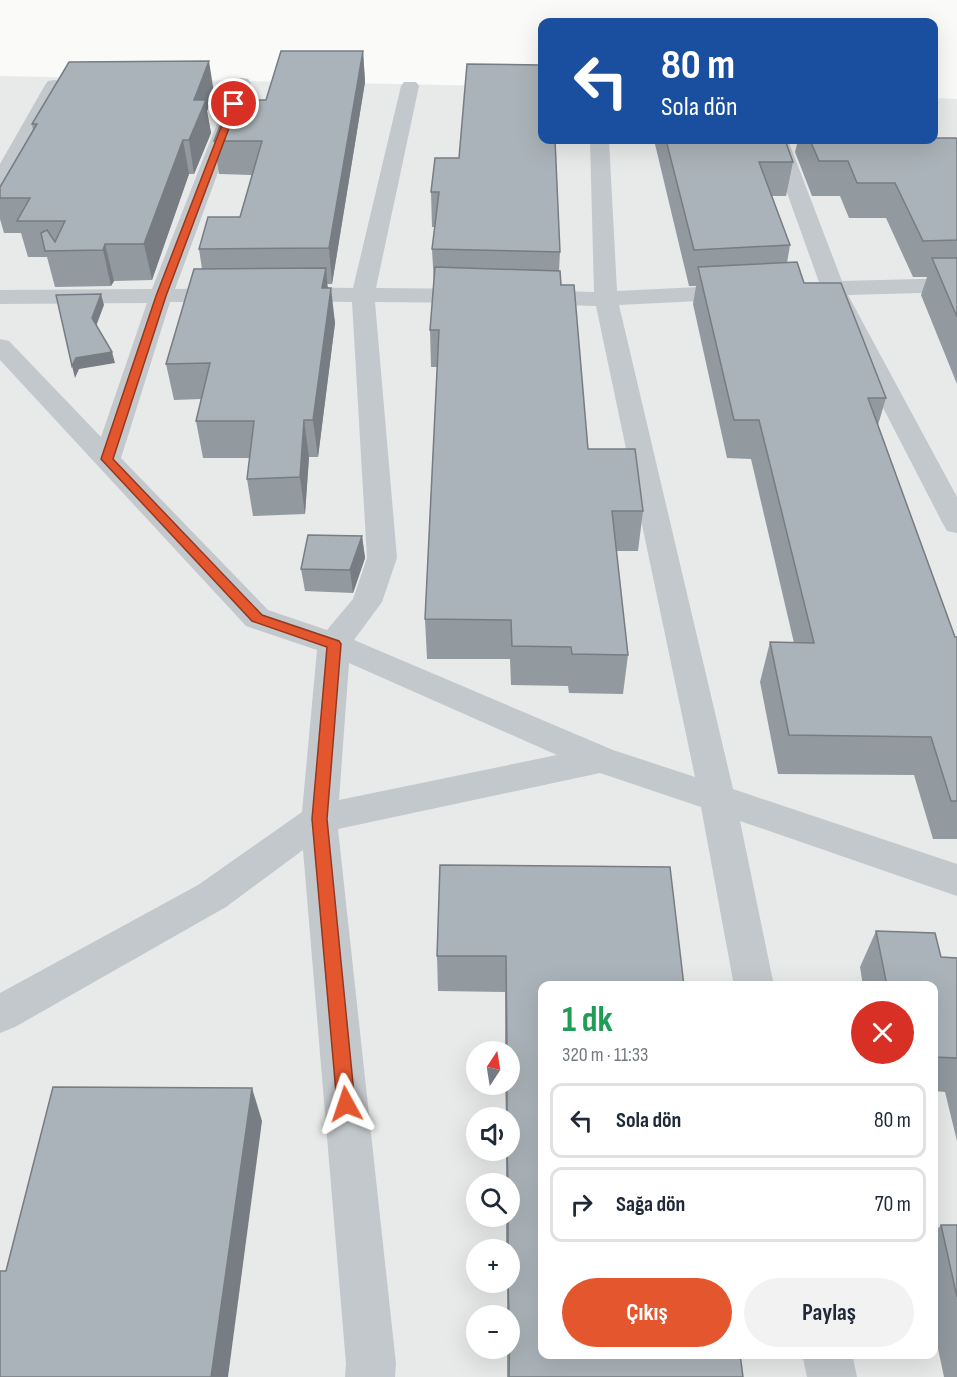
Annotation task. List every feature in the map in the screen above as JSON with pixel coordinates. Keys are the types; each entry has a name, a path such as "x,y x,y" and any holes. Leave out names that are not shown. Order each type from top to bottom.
{"street":[{"path":"107,459 161,296 242,83"},
{"path":"0,181 54,85"},
{"path":"370,1377 371,1364 319,819 334,644 367,602 382,558 363,293 410,86"},
{"path":"600,144 606,299 717,798 753,981"},
{"path":"780,144 834,288 957,524"},
{"path":"0,297 363,293 606,299 834,288 957,285"},
{"path":"0,346 257,618 334,644 601,759 957,880"},
{"path":"0,1014 212,896 319,819 601,759"},
{"path":"828,1359 832,1377"}],"shaded area":[{"path":"0,76 538,87 538,144 938,144 938,98 957,99 957,1377 0,1377"}],"building":[{"path":"281,51 363,51 329,248 199,249 208,217 240,217 262,141 214,141 230,100 266,100"},
{"path":"209,61 194,100 206,100 189,140 183,140 144,244 105,244 103,250 45,251 41,233 47,230 55,242 65,221 17,221 30,198 0,198 0,187 37,124 32,124 69,62"},
{"path":"467,64 538,65 538,144 555,144 560,252 432,249 439,192 431,192 435,158 459,158"},
{"path":"938,138 956,138 957,240 923,241 895,183 857,183 848,161 819,161 812,144 938,144"},
{"path":"667,144 786,144 793,162 759,162 790,245 694,250"},
{"path":"932,258 957,258 957,317"},
{"path":"797,262 804,283 841,283 886,398 868,398 955,637 957,637 957,801 951,801 931,737 789,735 770,642 814,643 759,420 734,420 698,267"},
{"path":"435,267 560,271 561,285 574,285 588,449 635,449 643,511 612,511 628,655 572,654 571,647 512,646 511,620 425,619 439,330 430,330"},
{"path":"326,268 322,288 331,288 313,420 304,420 300,477 247,479 254,421 196,421 210,363 166,364 194,269"},
{"path":"101,294 92,318 112,352 76,358 72,366 56,295"},
{"path":"308,535 362,536 350,570 301,569"},
{"path":"440,865 670,867 683,981 538,981 538,1359 741,1359 743,1377 509,1377 509,1359 520,1359 520,1305 509,1305 508,1293 520,1293 520,1239 508,1239 508,1227 520,1227 520,1173 508,1173 507,1161 520,1161 520,1107 507,1107 507,1095 520,1095 520,1041 507,1041 506,956 437,956"},
{"path":"876,931 935,933 941,957 957,958 957,1058 938,1057 938,981 886,981"},
{"path":"53,1087 252,1088 211,1377 0,1377 0,1271 6,1271"},
{"path":"941,1225 957,1225 957,1297"}],"route":[{"path":"234,104 161,296 107,459 257,618 334,644 319,819 346,1104"}]}
